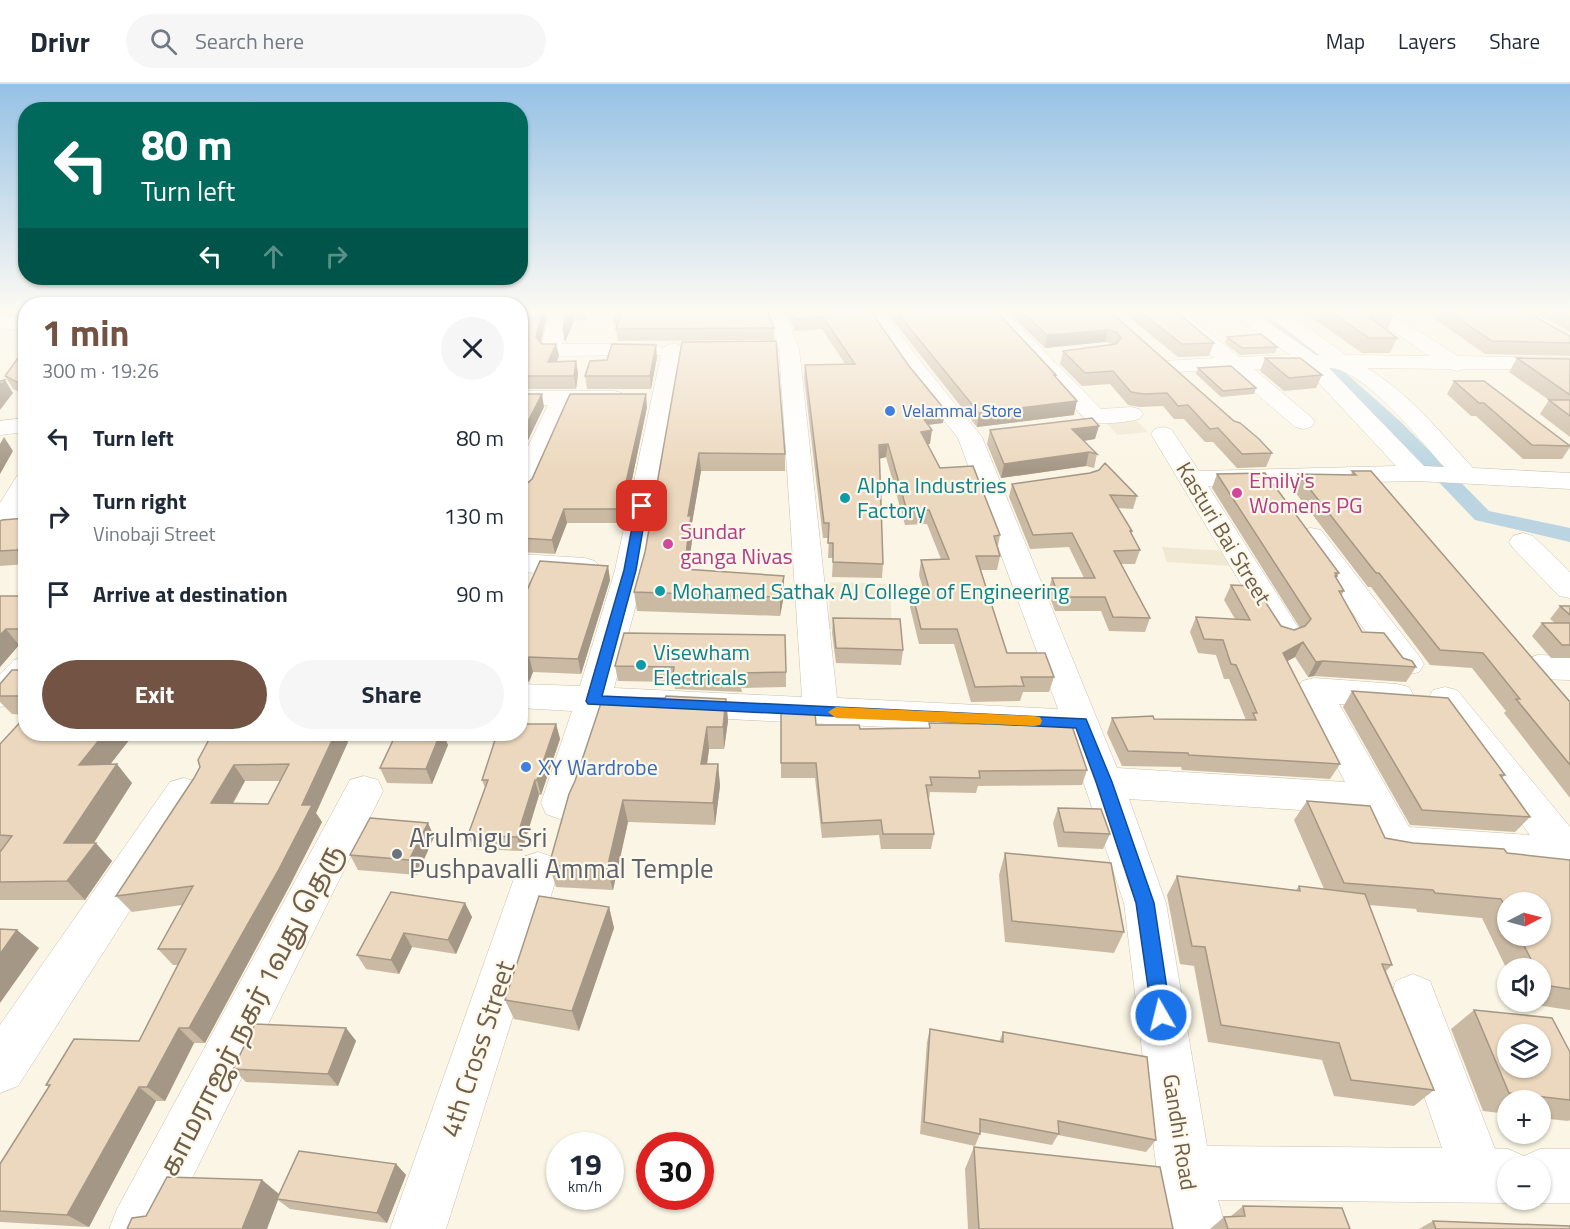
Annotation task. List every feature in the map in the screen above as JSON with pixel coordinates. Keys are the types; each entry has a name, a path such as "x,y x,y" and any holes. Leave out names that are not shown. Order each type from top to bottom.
{"street":[{"path":"560,803 593,701 630,570 669,363"},
{"path":"780,363 821,712"},
{"name":"Gandhi Road","path":"911,363 981,435 1003,487 1081,723 1104,782 1145,903 1184,1173 1198,1229"},
{"path":"1055,363 1095,416"},
{"path":"1169,363 1197,389"},
{"path":"1172,366 1226,363"},
{"path":"1235,363 1303,422"},
{"path":"1313,363 1417,473"},
{"path":"1344,363 1375,382 1413,416 1465,475"},
{"path":"1455,363 1482,384"},
{"path":"1504,363 1570,364"},
{"path":"528,398 661,398"},
{"path":"528,475 563,398"},
{"path":"1095,416 1131,414"},
{"path":"1071,425 1093,422 1095,416"},
{"path":"0,429 18,426"},
{"name":"Kasturi Bai Street","path":"1163,434 1285,632"},
{"path":"1192,479 1417,473 1570,481"},
{"path":"1372,474 1395,500"},
{"path":"1267,477 1407,664"},
{"path":"0,527 18,495"},
{"path":"1523,542 1570,589"},
{"path":"528,564 630,570"},
{"path":"1314,690 1448,699 1569,854 1397,843 1314,690"},
{"path":"528,697 1081,723"},
{"path":"1104,782 1373,799"},
{"path":"0,1068 191,783"},
{"name":"காமராஜர் நகர் 1வது தெரு","path":"137,1229 364,790"},
{"name":"4th Cross Street","path":"418,1229 538,870"},
{"path":"1184,1173 1493,1175 1413,997"},
{"path":"1551,1176 1570,1176"}],"shaded area":[{"path":"1134,418 1148,432 1118,435 1104,421"},
{"path":"1162,547 1225,551 1232,566 1167,562"},
{"path":"830,582 890,584 892,632 829,629"}],"building":[{"path":"14,363 18,363 18,382 5,376"},
{"path":"528,363 576,363 574,376 528,376"},
{"path":"589,363 652,363 650,376 585,376"},
{"path":"678,363 778,363 785,454 699,453 688,516 691,516 684,569 784,576 780,597 634,592 645,552"},
{"path":"907,363 945,410 919,413 932,430 921,432 940,468 973,466 1000,535 994,536 1000,556 976,556 1007,653 1045,653 1054,677 1021,677 1024,686 975,687 957,629 921,629 912,592 930,592 921,560 949,559 929,510 907,511 888,444 879,445 883,564 833,562 833,543 828,543 829,523 824,523 805,365"},
{"path":"939,363 1045,363 1077,401 979,413"},
{"path":"1075,363 1169,363 1234,421 1240,423 1259,439 1272,453 1242,454 1218,428 1210,429 1188,405 1178,406 1167,393 1131,392 1113,371 1085,373"},
{"path":"1272,363 1307,363 1322,375 1289,378"},
{"path":"1525,363 1570,363 1570,395"},
{"path":"1231,366 1256,388 1223,391 1198,368"},
{"path":"1454,381 1484,381 1570,446 1532,445 1484,403 1479,403"},
{"path":"528,394 542,394 528,421"},
{"path":"570,394 646,394 620,509 564,509 552,540 528,538 528,483 532,479"},
{"path":"1549,400 1570,400 1570,416"},
{"path":"1092,418 1099,426 1072,429 1097,454 1089,452 1004,464 990,430"},
{"path":"1105,463 1137,496 1110,495 1132,531 1130,531 1140,550 1114,551 1150,618 1113,617 1105,597 1059,597 1052,578 1095,578 1072,533 1033,535 1012,484 1090,473 1099,470"},
{"path":"1352,471 1371,471 1570,702 1570,765 1516,699 1520,699 1483,653 1440,650 1298,474 1356,475"},
{"path":"1265,473 1339,573 1335,573 1337,576 1335,576 1344,591 1339,591 1362,632 1384,633 1403,658 1412,661 1416,667 1316,662 1303,642 1283,653 1340,764 1128,751 1112,718 1153,716 1154,719 1256,720 1253,713 1257,713 1236,665 1231,664 1223,640 1204,639 1196,617 1250,620 1231,585 1255,586 1281,626 1294,630 1305,626 1311,619 1217,474"},
{"path":"18,519 17,550 0,551 0,521"},
{"path":"540,561 608,566 578,659 529,657 528,660 528,588"},
{"path":"0,596 18,596 18,629 6,629 0,635"},
{"path":"1560,606 1570,606 1570,615"},
{"path":"833,618 900,619 903,650 836,648"},
{"path":"1542,623 1570,623 1570,645 1562,645"},
{"path":"624,633 785,635 786,672 741,673 741,677 673,674 674,667 615,666"},
{"path":"12,670 18,670 18,696 0,696 0,684"},
{"path":"1352,691 1448,698 1505,775 1500,775 1530,817 1422,810"},
{"path":"666,696 726,699 723,727 707,727 701,764 718,764 713,803 623,800 607,869 549,865 569,794 603,697 665,698"},
{"path":"781,709 815,711 816,725 859,725 860,729 930,728 929,723 986,724 985,721 1071,723 1087,770 979,771 980,778 930,777 932,785 926,785 934,834 883,834 881,820 822,823 816,763 781,763"},
{"path":"528,724 556,724 517,837 468,835 488,780 482,780 495,741 528,741"},
{"path":"18,725 18,741 98,741 79,765 117,764 64,843 96,843 67,881 0,882 0,852 12,836 0,835 0,744"},
{"path":"208,741 332,741 302,805 312,805 279,869 189,1028 179,1028 147,1087 139,1087 67,1215 0,1211 0,1164 50,1085 46,1085 74,1039 139,1041 186,949 158,949 193,886 116,896 200,767 198,760","holes":["289,764 268,804 211,803 234,765"]},
{"path":"393,741 437,741 426,769 380,768"},
{"path":"1307,801 1370,806 1385,838 1413,843 1504,849 1507,853 1570,860 1570,989 1551,986 1551,958 1530,958 1524,946 1551,946 1551,892 1497,892 1497,899 1435,893 1433,890 1344,883"},
{"path":"1058,808 1101,809 1110,834 1064,832"},
{"path":"370,818 428,823 409,860 350,855"},
{"path":"1005,853 1111,863 1124,932 1012,921"},
{"path":"1177,876 1300,891 1299,886 1365,894 1392,965 1382,964 1434,1090 1351,1080 1339,1043 1221,1025 1205,947 1192,946"},
{"path":"391,892 465,903 448,940 404,933 391,960 357,955"},
{"path":"539,896 609,907 572,1011 505,1000"},
{"path":"0,929 17,930 0,954"},
{"path":"1474,1010 1552,1018 1570,1052 1570,1100 1551,1098 1551,1090 1508,1090 1503,1078 1551,1078 1551,1024 1497,1024 1497,1065"},
{"path":"255,1024 346,1028 328,1074 233,1069"},
{"path":"930,1029 1003,1042 1003,1032 1147,1057 1156,1140 1058,1121 1059,1134 980,1119 980,1134 924,1122"},
{"path":"974,1147 1160,1167 1173,1229 979,1229"},
{"path":"299,1151 396,1164 377,1213 277,1199"},
{"path":"167,1177 262,1180 242,1229 127,1229 132,1218 146,1216"},
{"path":"1243,1206 1342,1208 1350,1229 1228,1229 1224,1217 1245,1216"},
{"path":"1433,1221 1570,1226 1570,1229 1436,1229"}],"waterway":[{"path":"1325,363 1396,427 1482,516 1570,535"}],"slow traffic":[{"path":"836,712 1034,721"}],"place":[{"name":"Velammal Store","path":"890,411"},
{"name":"Emily's Womens PG","path":"1237,493"},
{"name":"Alpha Industries Factory","path":"845,498"},
{"name":"Sundar ganga Nivas","path":"668,544"},
{"name":"Mohamed Sathak AJ College of Engineering","path":"660,591"},
{"name":"Visewham Electricals","path":"641,665"},
{"name":"XY Wardrobe","path":"526,767"},
{"name":"Arulmigu Sri Pushpavalli Ammal Temple","path":"397,854"}],"route":[{"path":"642,506 630,570 593,701 1081,723 1104,782 1145,903 1161,1015"}]}
